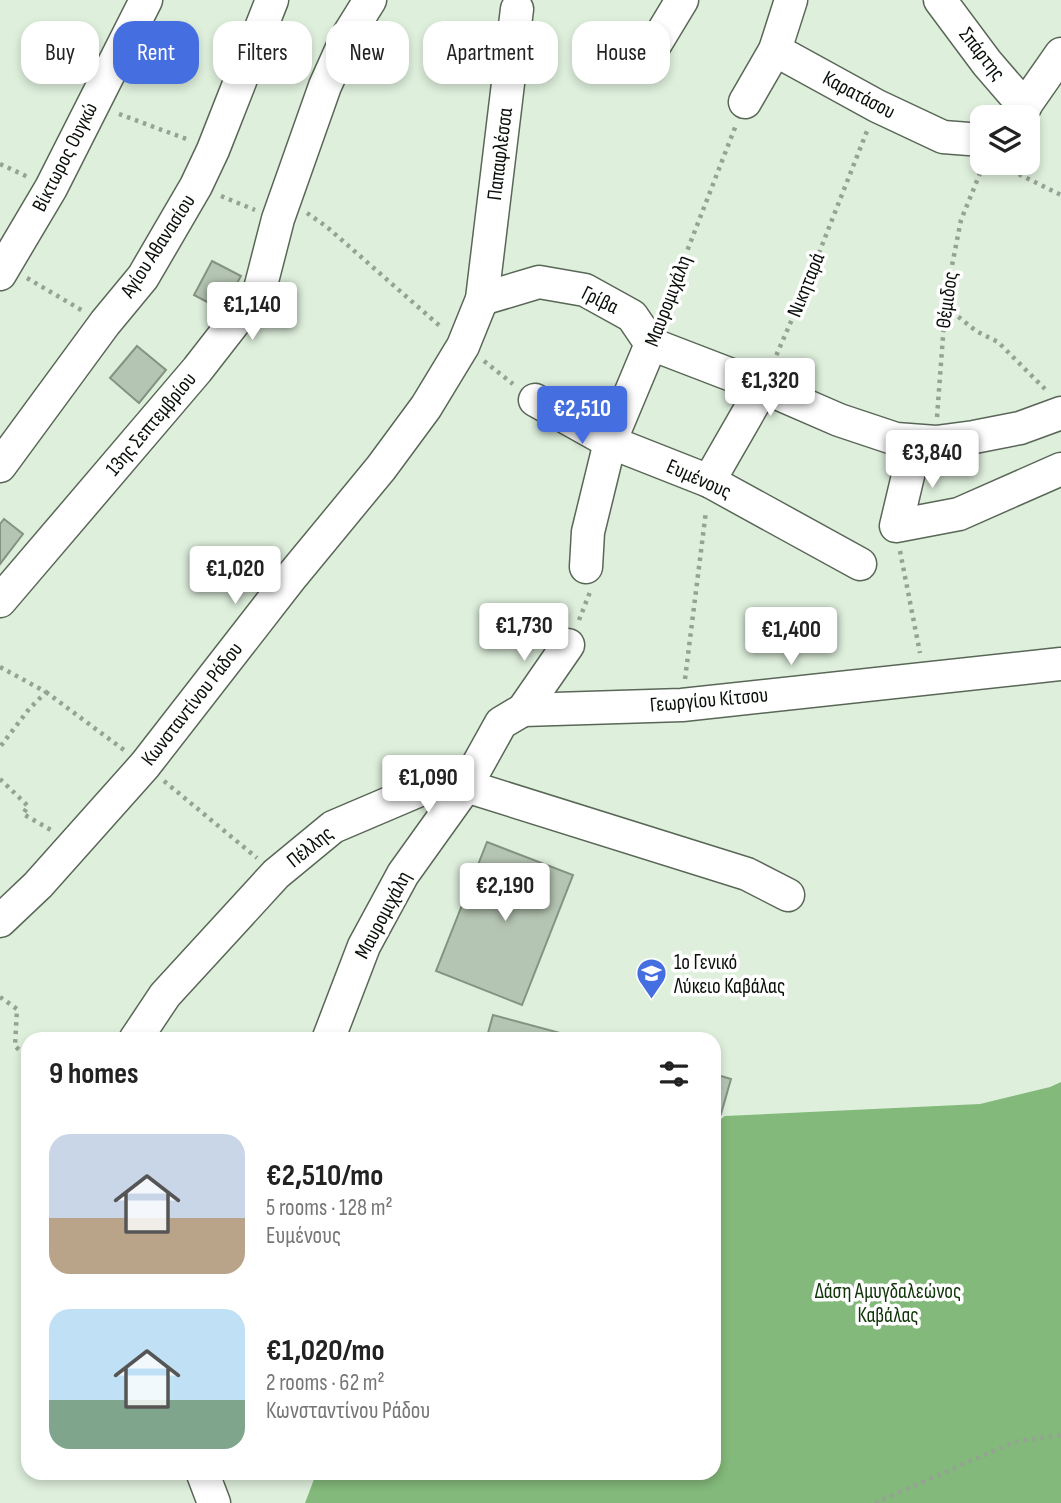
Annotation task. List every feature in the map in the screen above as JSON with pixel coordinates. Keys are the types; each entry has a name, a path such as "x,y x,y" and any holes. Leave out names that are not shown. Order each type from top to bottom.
{"street":[{"name":"Βίκτωρος Ουγκώ","path":"3,270 51,188 146,0"},
{"name":"Αγίου Αθανασίου","path":"0,466 105,323 143,277 196,186 214,149 272,0"},
{"name":"13ης Σεπτεμβρίου","path":"0,601 197,370 260,289 281,211 325,86 347,37 370,0"},
{"path":"669,21 682,0"},
{"path":"745,102 775,50 790,0"},
{"name":"Σπάρτης","path":"940,0 1016,105"},
{"name":"Παπαφλέσσα","path":"482,299 517,9"},
{"name":"Καρατάσου","path":"775,50 877,106 943,137 970,139"},
{"path":"1026,105 1061,54"},
{"name":"Γρίβα","path":"482,299 539,282 585,289 632,316 651,344"},
{"name":"Κωνσταντίνου Ράδου","path":"0,921 38,885 145,765 292,576 381,468 426,407 463,346 482,299"},
{"path":"651,344 763,387 839,420 896,439 926,442 1020,428 1056,404"},
{"name":"Μαυρομιχάλη","path":"586,567 589,532 610,442 651,344"},
{"path":"709,481 763,387"},
{"name":"Ευμένους","path":"535,400 610,442 709,481 860,564"},
{"path":"896,526 926,442"},
{"path":"896,526 958,514 1061,469"},
{"name":"Μαυρομιχάλη","path":"331,1032 363,946 402,874 466,786 501,723 523,710 568,645"},
{"name":"Γεωργίου Κίτσου","path":"523,710 682,705 1061,664"},
{"name":"Πέλλης","path":"140,1032 165,995 276,874 333,827 434,784 466,786 747,874 788,895"},
{"path":"205,1480 214,1503"}],"path":[{"name":"Μαυρομιχάλη","path":"651,344 745,102"},
{"path":"92,104 214,149"},
{"name":"Νικηταρά","path":"763,387 877,106"},
{"name":"Θέμιδος","path":"926,442 944,306 961,220 980,175"},
{"path":"1020,175 1061,195"},
{"path":"196,186 281,211 309,214 463,346 535,400"},
{"path":"3,270 105,323"},
{"path":"944,306 976,331 998,342 1056,404"},
{"path":"682,705 709,481"},
{"path":"896,526 925,680"},
{"path":"568,645 590,592 586,567"},
{"path":"0,667 46,692 29,709 0,747"},
{"path":"0,779 27,806 23,814 76,844"},
{"path":"0,997 17,1009 15,1046 21,1052"},
{"path":"875,1503 1014,1442 1061,1434"}],"green space":[{"name":"Δάση Αμυγδαλεώνος Καβάλας","path":"1061,1082 1061,1503 305,1503 314,1480 721,1480 721,1119 725,1116 980,1104"}],"building":[{"path":"212,261 241,276 222,310 194,295"},
{"path":"137,346 166,370 139,403 110,378"},
{"path":"4,519 23,534 0,564 0,524"},
{"path":"487,842 573,875 522,1005 436,971"},
{"path":"493,1015 556,1032 488,1032"},
{"path":"721,1076 731,1079 721,1114"}],"place":[{"name":"1ο Γενικό Λύκειο Καβάλας","path":"651,1001"}]}
